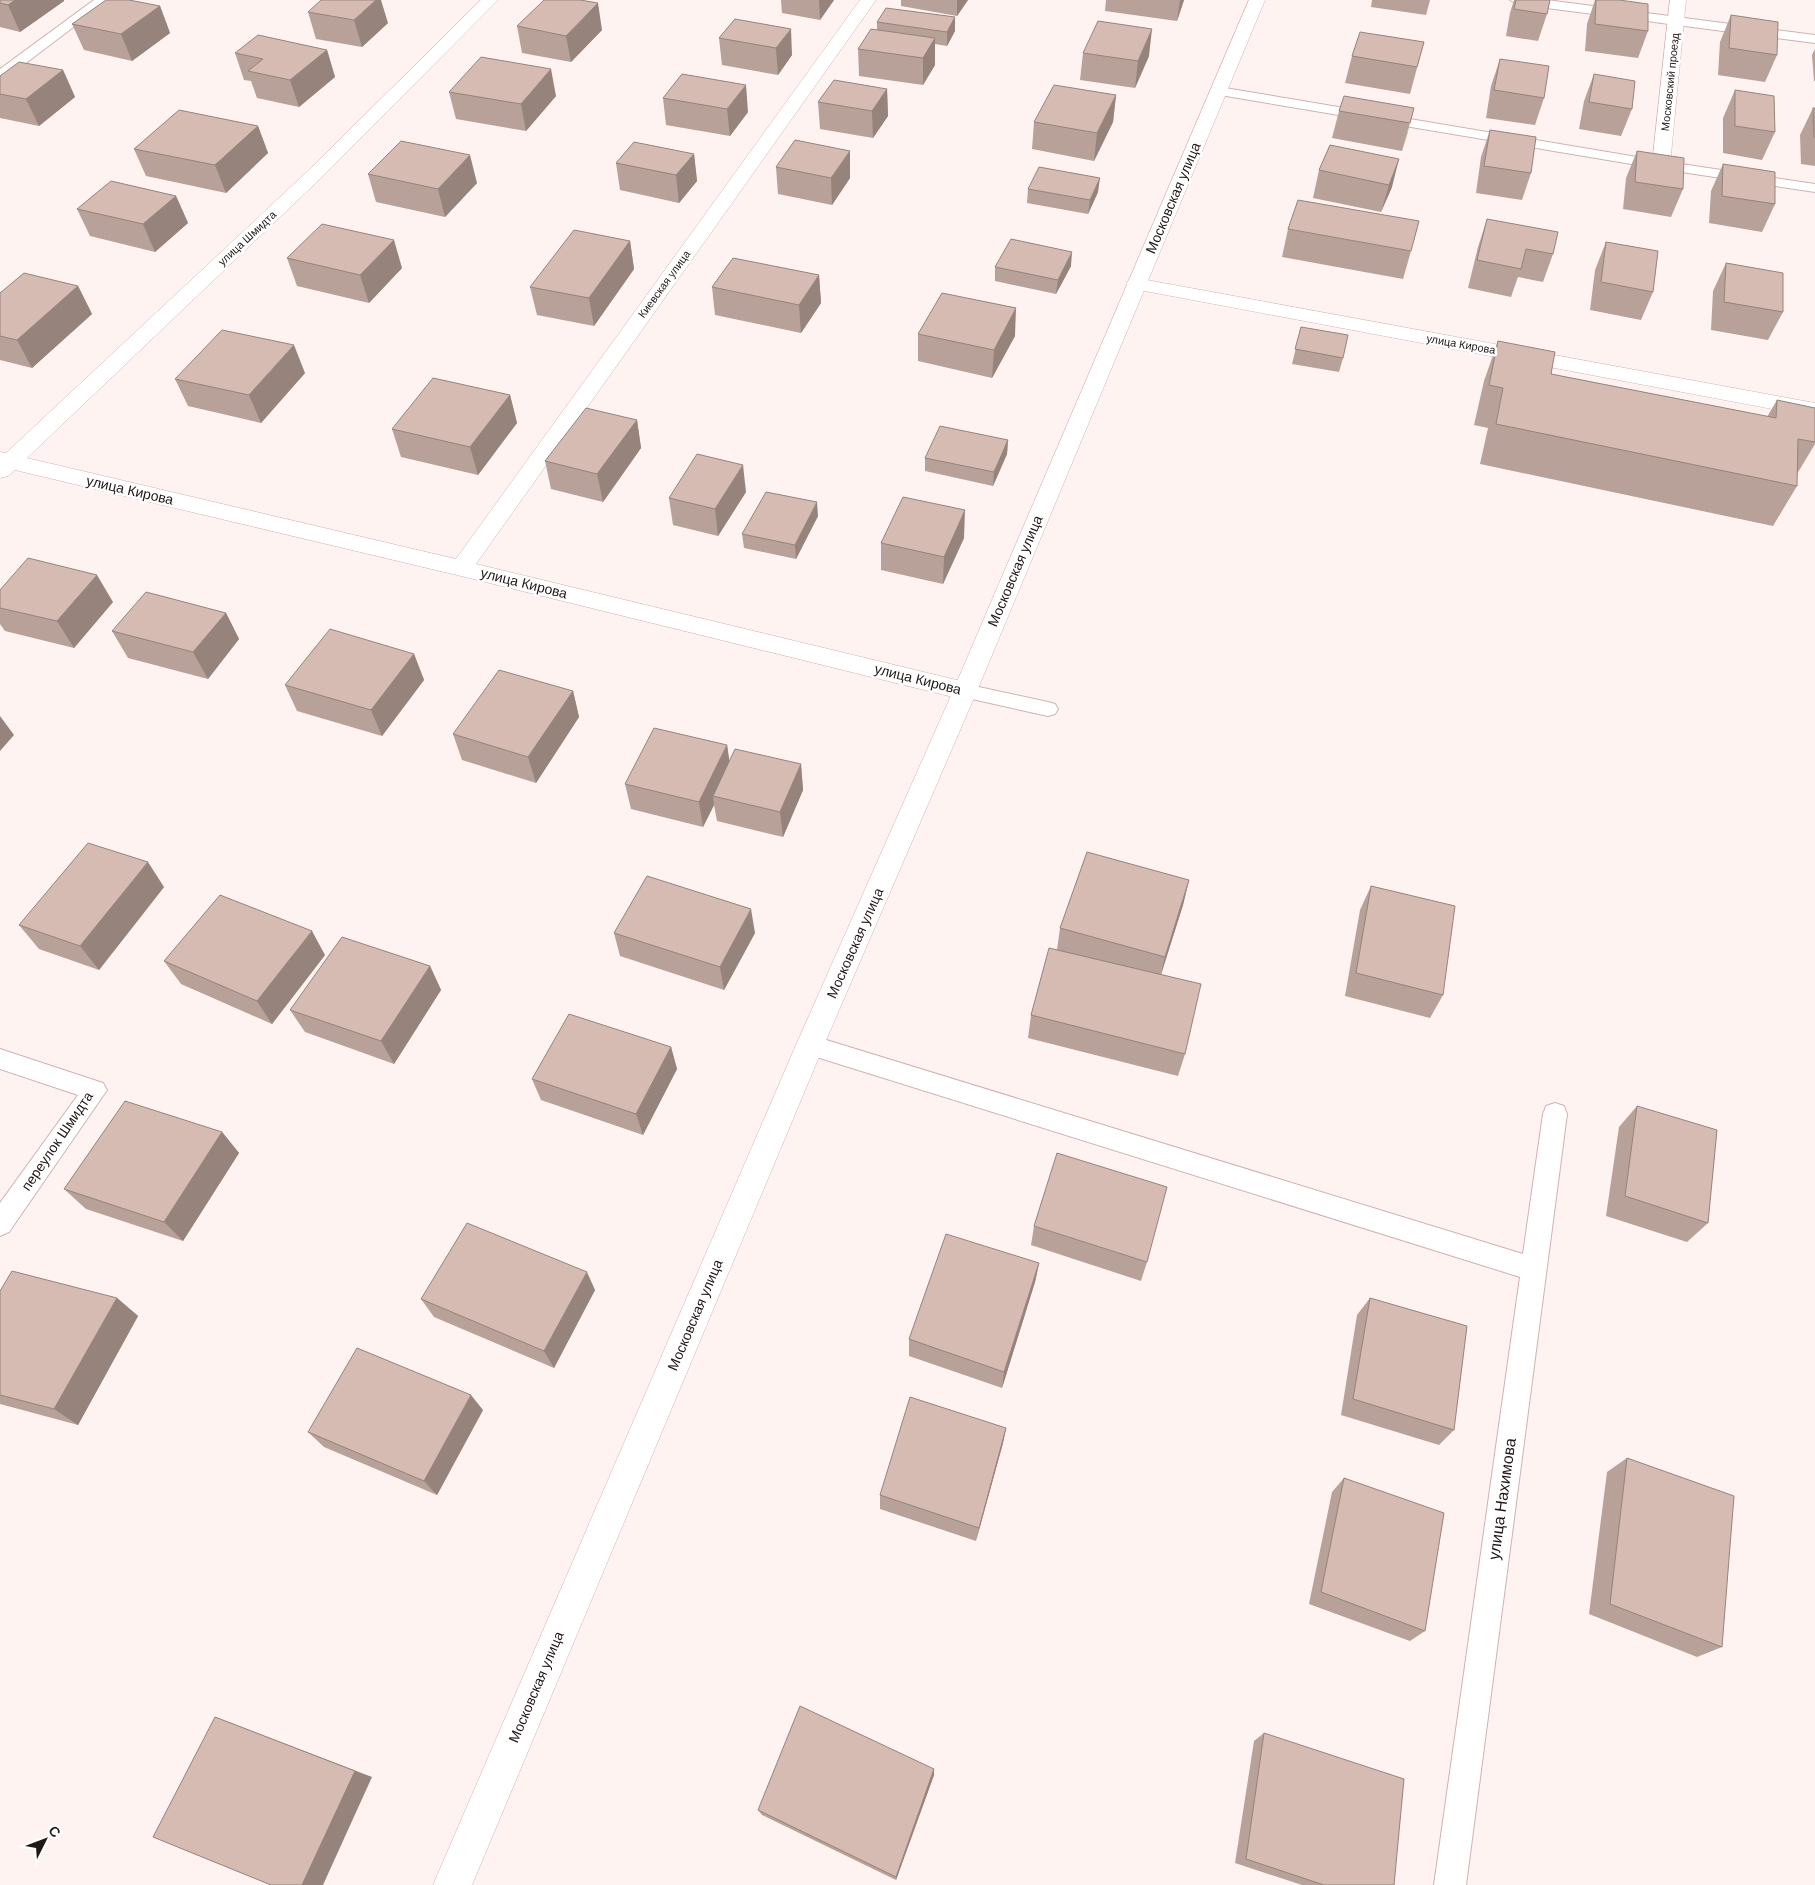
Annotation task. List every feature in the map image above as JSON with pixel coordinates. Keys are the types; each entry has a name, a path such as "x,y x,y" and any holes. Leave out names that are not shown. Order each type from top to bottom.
{"street":[{"name":"улица Шмидта","path":"3,464 315,174 490,0"},
{"name":"Киевская улица","path":"461,568 868,0"},
{"name":"Московская улица","path":"452,1885 1258,0"},
{"name":"Московский проезд","path":"1661,165 1678,0"},
{"name":"улица Кирова","path":"1136,284 1815,410"},
{"name":"улица Кирова","path":"3,464 461,568 964,691"}],"lane":[{"path":"3,71 102,0"},
{"path":"1517,0 1815,39"},
{"path":"1219,90 1661,165 1815,188"},
{"name":"улица Кирова","path":"964,691 1048,709"},
{"path":"810,1045 1532,1269"},
{"name":"переулок Шмидта","path":"0,1059 95,1090 0,1224"},
{"name":"улица Нахимова","path":"1450,1885 1532,1269 1555,1114"}],"building":[{"path":"0,0 15,0 8,5 0,3"},
{"path":"106,0 129,0 160,6 121,34 72,24"},
{"path":"321,0 376,0 354,20 308,12"},
{"path":"544,0 580,0 598,3 566,36 517,26"},
{"path":"1516,0 1550,0 1547,14 1514,9"},
{"path":"1596,0 1619,0 1648,4 1648,31 1595,24"},
{"path":"886,8 955,17 947,32 877,22"},
{"path":"1731,15 1778,22 1777,55 1729,48"},
{"path":"735,19 791,29 776,48 719,38"},
{"path":"1098,21 1152,29 1138,61 1083,53"},
{"path":"871,29 935,38 923,58 858,49"},
{"path":"1360,32 1424,42 1417,67 1352,56"},
{"path":"258,35 327,50 290,80 248,71 263,59 235,53"},
{"path":"481,57 551,69 521,104 449,92"},
{"path":"1500,59 1549,66 1544,98 1494,90"},
{"path":"19,62 63,70 26,99 0,94 0,76"},
{"path":"682,74 746,85 727,109 663,98"},
{"path":"1594,74 1635,81 1632,109 1589,102"},
{"path":"834,80 887,89 872,111 818,102"},
{"path":"1054,85 1116,95 1097,133 1034,122"},
{"path":"1735,90 1774,96 1775,132 1735,126"},
{"path":"1344,96 1414,108 1410,123 1339,111"},
{"path":"1813,108 1815,108 1815,137 1814,137"},
{"path":"179,110 258,126 215,165 134,149"},
{"path":"1490,130 1536,137 1531,173 1484,166"},
{"path":"795,140 850,151 831,178 776,167"},
{"path":"401,141 470,155 438,189 368,174"},
{"path":"634,142 694,154 676,175 616,163"},
{"path":"1330,145 1399,159 1389,185 1319,170"},
{"path":"1637,151 1684,158 1683,189 1635,182"},
{"path":"1723,164 1775,172 1775,204 1722,196"},
{"path":"1039,167 1100,178 1090,200 1028,189"},
{"path":"111,181 176,196 143,224 77,209"},
{"path":"1298,200 1419,221 1411,251 1288,229"},
{"path":"1487,219 1558,232 1553,254 1526,249 1521,269 1477,260"},
{"path":"322,224 394,240 360,275 287,258"},
{"path":"574,230 630,241 589,298 530,287"},
{"path":"1011,239 1072,252 1058,280 995,267"},
{"path":"1606,242 1658,251 1653,292 1601,282"},
{"path":"733,258 819,275 799,305 712,287"},
{"path":"1726,263 1783,273 1783,312 1724,302"},
{"path":"24,273 78,286 17,340 0,336 0,293"},
{"path":"942,293 1016,308 994,350 918,334"},
{"path":"1301,327 1348,335 1343,358 1295,349"},
{"path":"222,330 294,345 249,395 175,379"},
{"path":"1498,341 1555,352 1551,374 1776,418 1777,400 1815,408 1815,442 1798,439 1797,486 1496,424 1503,388 1489,385"},
{"path":"433,378 510,395 470,447 392,429"},
{"path":"586,408 637,420 597,474 545,461"},
{"path":"940,426 1008,440 994,472 925,458"},
{"path":"697,454 743,465 715,509 669,498"},
{"path":"766,492 817,502 795,545 742,534"},
{"path":"903,497 965,510 944,557 881,543"},
{"path":"28,558 97,575 57,621 0,608 0,590"},
{"path":"146,592 226,613 193,652 112,631"},
{"path":"330,629 414,654 371,710 285,685"},
{"path":"499,670 573,691 528,757 453,734"},
{"path":"654,728 727,745 699,802 625,784"},
{"path":"735,749 801,764 780,812 713,796"},
{"path":"88,843 148,862 80,946 19,925"},
{"path":"1087,852 1189,880 1165,957 1060,928"},
{"path":"647,876 751,909 720,967 614,933"},
{"path":"1371,886 1455,906 1443,995 1356,973"},
{"path":"220,895 312,931 257,1001 164,961"},
{"path":"342,937 430,966 381,1041 290,1010"},
{"path":"1049,948 1201,984 1185,1054 1031,1015"},
{"path":"569,1014 671,1047 636,1114 532,1079"},
{"path":"125,1101 222,1132 164,1222 64,1189"},
{"path":"1637,1106 1717,1130 1708,1223 1625,1196"},
{"path":"1057,1153 1167,1187 1147,1262 1034,1226"},
{"path":"467,1223 587,1272 544,1351 421,1299"},
{"path":"946,1234 1039,1263 1004,1372 909,1339"},
{"path":"12,1271 117,1298 54,1409 0,1395 0,1291"},
{"path":"1370,1298 1467,1326 1454,1430 1353,1399"},
{"path":"357,1348 471,1395 424,1481 308,1432"},
{"path":"910,1397 1006,1428 979,1528 880,1495"},
{"path":"1627,1458 1734,1496 1722,1647 1610,1604"},
{"path":"1344,1478 1444,1513 1425,1631 1321,1592"},
{"path":"800,1706 934,1769 896,1877 758,1810"},
{"path":"215,1717 355,1771 302,1885 271,1885 153,1837"},
{"path":"1264,1733 1404,1779 1394,1885 1324,1885 1246,1859"}]}
